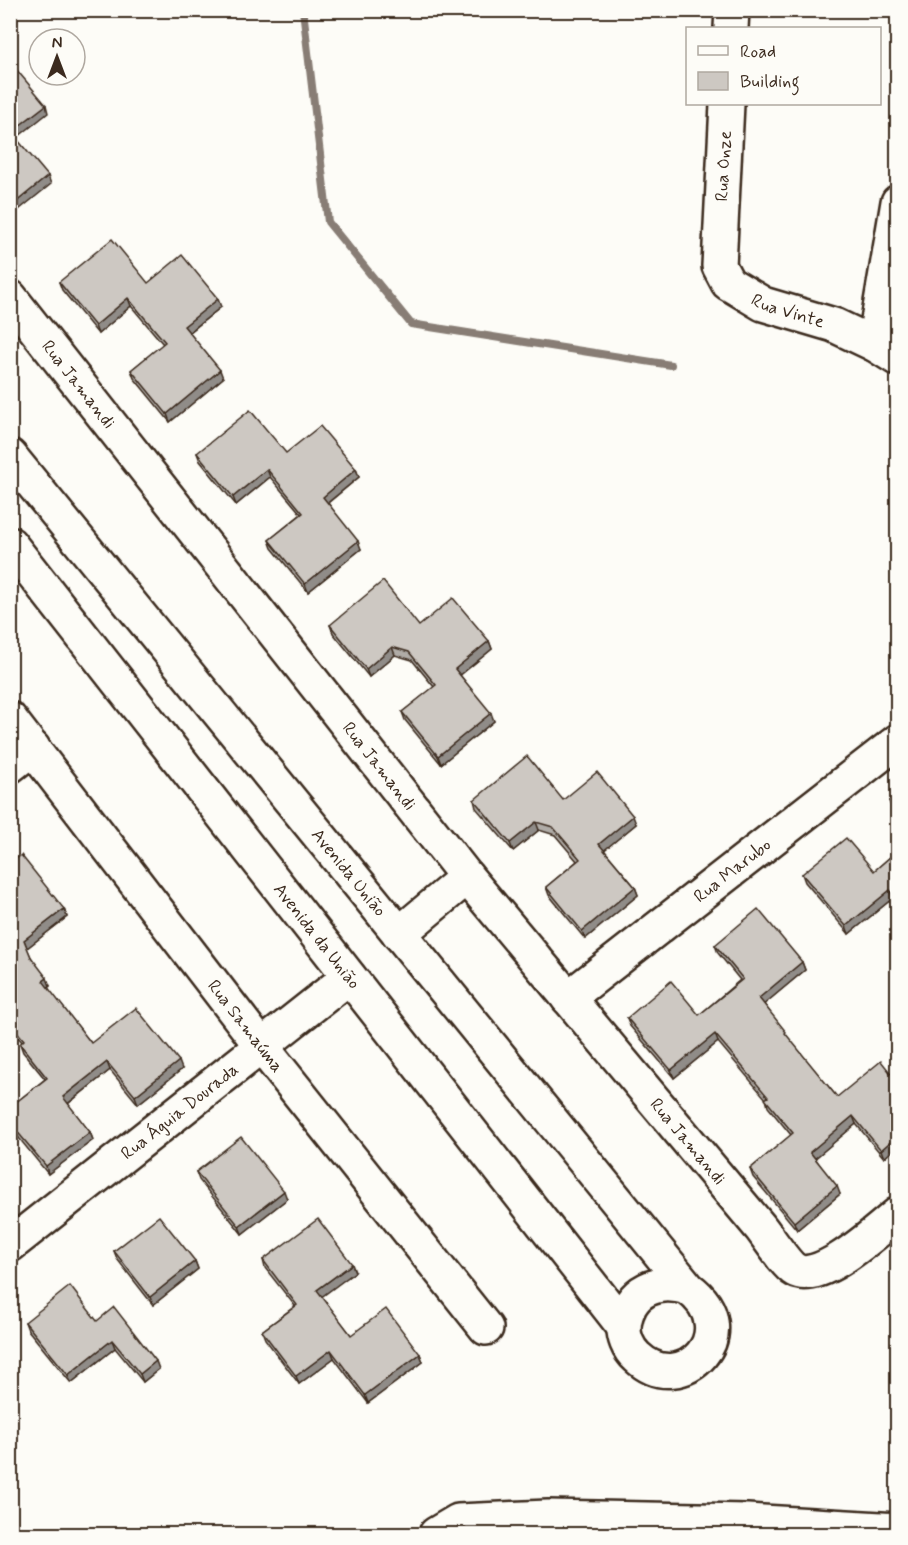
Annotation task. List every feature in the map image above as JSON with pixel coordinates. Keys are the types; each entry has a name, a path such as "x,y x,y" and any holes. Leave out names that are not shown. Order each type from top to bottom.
{"street":[{"path":"731,27 732,10"},
{"name":"Rua Onze","path":"721,229 727,105"},
{"path":"886,352 897,202"},
{"name":"Rua Vinte","path":"721,229 719,266 728,283 763,304 834,325 886,352"},
{"name":"Rua Jamandi","path":"10,297 467,877 794,1269 806,1273 817,1271 845,1256 897,1214"},
{"name":"Avenida União","path":"10,456 688,1288"},
{"name":"Avenida da União","path":"10,544 624,1327 627,1342 633,1354 643,1364 670,1371 683,1368 705,1351 711,1339 712,1324 704,1303 688,1288"},
{"name":"Rua Samaúma","path":"10,719 22,757 262,1047 486,1328"},
{"name":"Rua Marubo","path":"568,998 897,741"},
{"path":"399,934 467,877"},
{"name":"Rua Águia Dourada","path":"10,1245 349,977"},
{"path":"624,1327 627,1313 634,1300 645,1290 659,1284 674,1284 688,1288"},
{"path":"436,1534 458,1521 545,1526 897,1530"}],"building":[{"path":"10,62 27,82 27,87 31,87 46,105 11,132 48,176 10,207"},
{"path":"112,239 148,283 182,255 218,299 184,326 220,370 167,414 131,370 165,342 128,298 95,326 59,282"},
{"path":"250,410 286,453 320,426 356,469 323,497 358,541 305,584 269,540 303,513 267,469 233,497 197,453"},
{"path":"383,581 419,626 453,598 489,641 455,669 491,713 438,756 402,712 436,685 409,652 392,647 366,669 330,625"},
{"path":"527,756 563,800 597,772 633,816 599,844 635,887 582,931 546,887 580,859 553,827 536,822 510,843 474,800"},
{"path":"897,795 897,811 889,801"},
{"path":"846,838 874,871 897,851 897,899 890,890 846,926 802,874"},
{"path":"21,855 64,909 24,940 31,957 47,978 43,981 91,1043 136,1008 179,1061 135,1096 107,1062 63,1097 90,1132 46,1166 10,1123 10,1107 47,1078 20,1044 24,1040 10,1023 10,864"},
{"path":"758,909 802,962 759,998 785,1033 837,1097 881,1061 897,1081 897,1136 881,1150 853,1116 810,1152 837,1186 794,1222 750,1169 793,1133 765,1099 768,1097 715,1034 671,1070 627,1018 671,981 699,1015 743,979 715,945"},
{"path":"241,1137 284,1191 239,1226 196,1172"},
{"path":"159,1216 195,1261 150,1297 114,1251"},
{"path":"318,1219 352,1264 317,1290 351,1335 386,1309 420,1354 365,1395 331,1350 296,1376 262,1331 297,1305 263,1260"},
{"path":"70,1286 97,1321 114,1307 156,1361 140,1374 112,1340 68,1375 25,1322"}],"waterway":[{"path":"303,10 328,222 411,324 671,365"}]}
